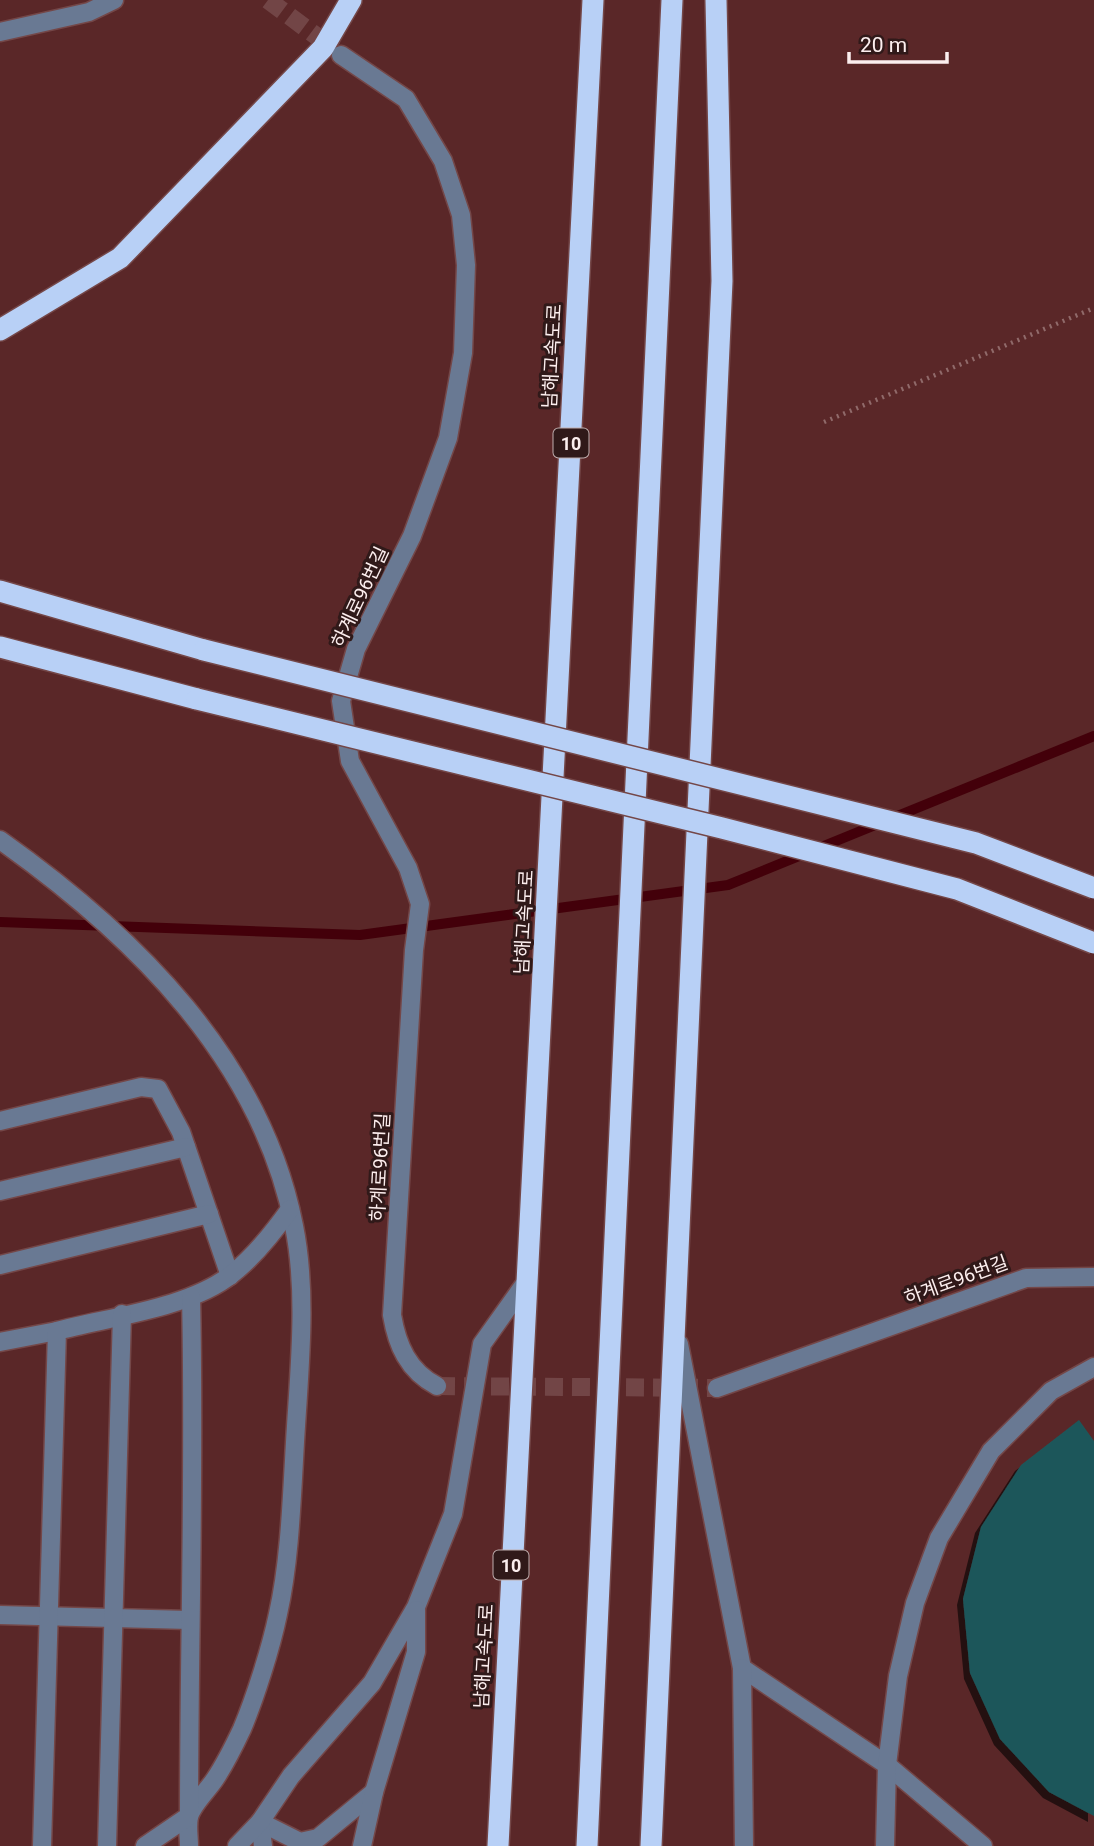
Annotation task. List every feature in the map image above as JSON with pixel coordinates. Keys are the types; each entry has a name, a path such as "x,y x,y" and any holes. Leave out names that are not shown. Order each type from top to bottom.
{"highway":[{"path":"0,330 120,258 323,48 351,0"},
{"name":"남해고속도로","path":"498,1846 524,1285 549,887 593,0"},
{"path":"587,1846 671,0"},
{"path":"651,1846 722,281 716,0"},
{"path":"0,591 204,650 976,843 1094,888"},
{"path":"0,647 197,699 722,828 957,889 1094,943"}],"street":[{"path":"0,32 89,12 114,0"},
{"name":"하계로96번길","path":"341,55 406,99 443,161 461,215 466,265 463,353 448,438 412,536 356,649 341,701 350,761 408,868 420,904 414,950 392,1315 396,1338 407,1361 421,1378 437,1386"},
{"path":"0,840 68,888 207,1031 244,1088 276,1156 295,1228 300,1292 299,1369 292,1497 278,1614 242,1728 216,1777 189,1816 145,1846"},
{"path":"0,1121 141,1087 158,1088 186,1146 230,1276"},
{"path":"0,1191 186,1146"},
{"path":"0,1342 57,1331 191,1297 230,1276 262,1245 290,1209"},
{"path":"0,1265 209,1214"},
{"name":"하계로96번길","path":"717,1388 1026,1278 1094,1277"},
{"path":"237,1846 260,1822 291,1776 372,1683 416,1607 453,1514 482,1344 524,1285"},
{"path":"189,1846 189,1620 194,1431 191,1297"},
{"path":"107,1846 122,1314"},
{"path":"673,1316 743,1668 744,1846"},
{"path":"42,1846 57,1331"},
{"path":"885,1846 887,1765 898,1676 915,1603 939,1538 972,1480 999,1442 1051,1391 1094,1367"},
{"path":"362,1846 374,1792 416,1652 416,1607"},
{"path":"0,1615 189,1620"},
{"path":"743,1668 887,1765 983,1846"},
{"path":"260,1822 300,1842 318,1838 374,1792"},
{"path":"260,1822 263,1846"}],"path":[{"path":"824,422 1094,308"}],"building":[{"path":"1079,1420 1094,1441 1094,1816 1049,1792 1000,1739 970,1673 963,1599 981,1527 1021,1465"}],"waterway":[{"path":"0,922 360,935 728,885 1094,736"}],"tunnel":[{"path":"268,0 335,50"},
{"path":"437,1386 717,1388"}]}
